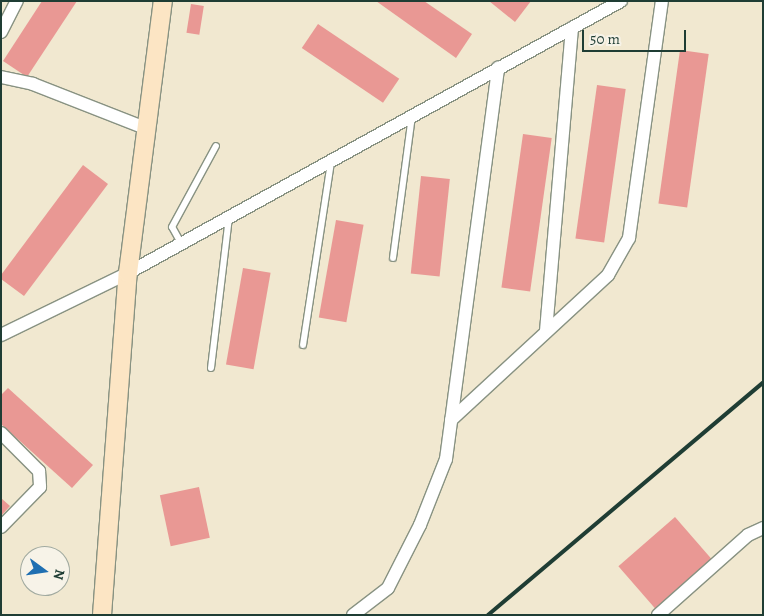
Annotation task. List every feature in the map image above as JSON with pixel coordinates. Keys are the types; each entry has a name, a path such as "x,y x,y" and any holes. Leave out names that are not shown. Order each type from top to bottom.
{"main road":[{"path":"102,615 128,273 148,129 162,1"}],"street":[{"path":"1,32 17,1"},
{"path":"1,335 128,273 621,1"},
{"path":"451,420 608,275 629,238 662,1"},
{"path":"546,331 572,28"},
{"path":"353,615 388,588 416,533 446,459 498,68"},
{"path":"1,77 33,84 148,129"},
{"path":"1,433 39,471 40,487 1,527"},
{"path":"658,615 748,535 763,528"}],"lane":[{"path":"393,258 412,115"},
{"path":"181,244 172,227 216,146"},
{"path":"303,345 331,160"},
{"path":"211,368 229,216"}],"building":[{"path":"42,1 77,1 27,77 3,61"},
{"path":"376,1 424,1 472,34 456,58"},
{"path":"489,1 531,1 515,22"},
{"path":"191,4 204,6 199,35 186,33"},
{"path":"318,24 399,79 383,103 302,48"},
{"path":"680,50 709,54 687,208 658,203"},
{"path":"597,85 626,89 604,243 575,238"},
{"path":"523,134 552,138 530,292 501,287"},
{"path":"83,165 108,184 24,296 1,279 1,275"},
{"path":"421,176 450,179 440,276 411,273"},
{"path":"336,220 364,225 346,322 319,317"},
{"path":"243,268 271,273 254,369 226,365"},
{"path":"8,388 93,465 72,488 1,424 1,395"},
{"path":"199,487 210,538 171,546 160,495"},
{"path":"1,498 10,506 1,516"},
{"path":"675,517 713,561 656,610 618,566"}],"railway":[{"path":"488,615 763,383"}]}
